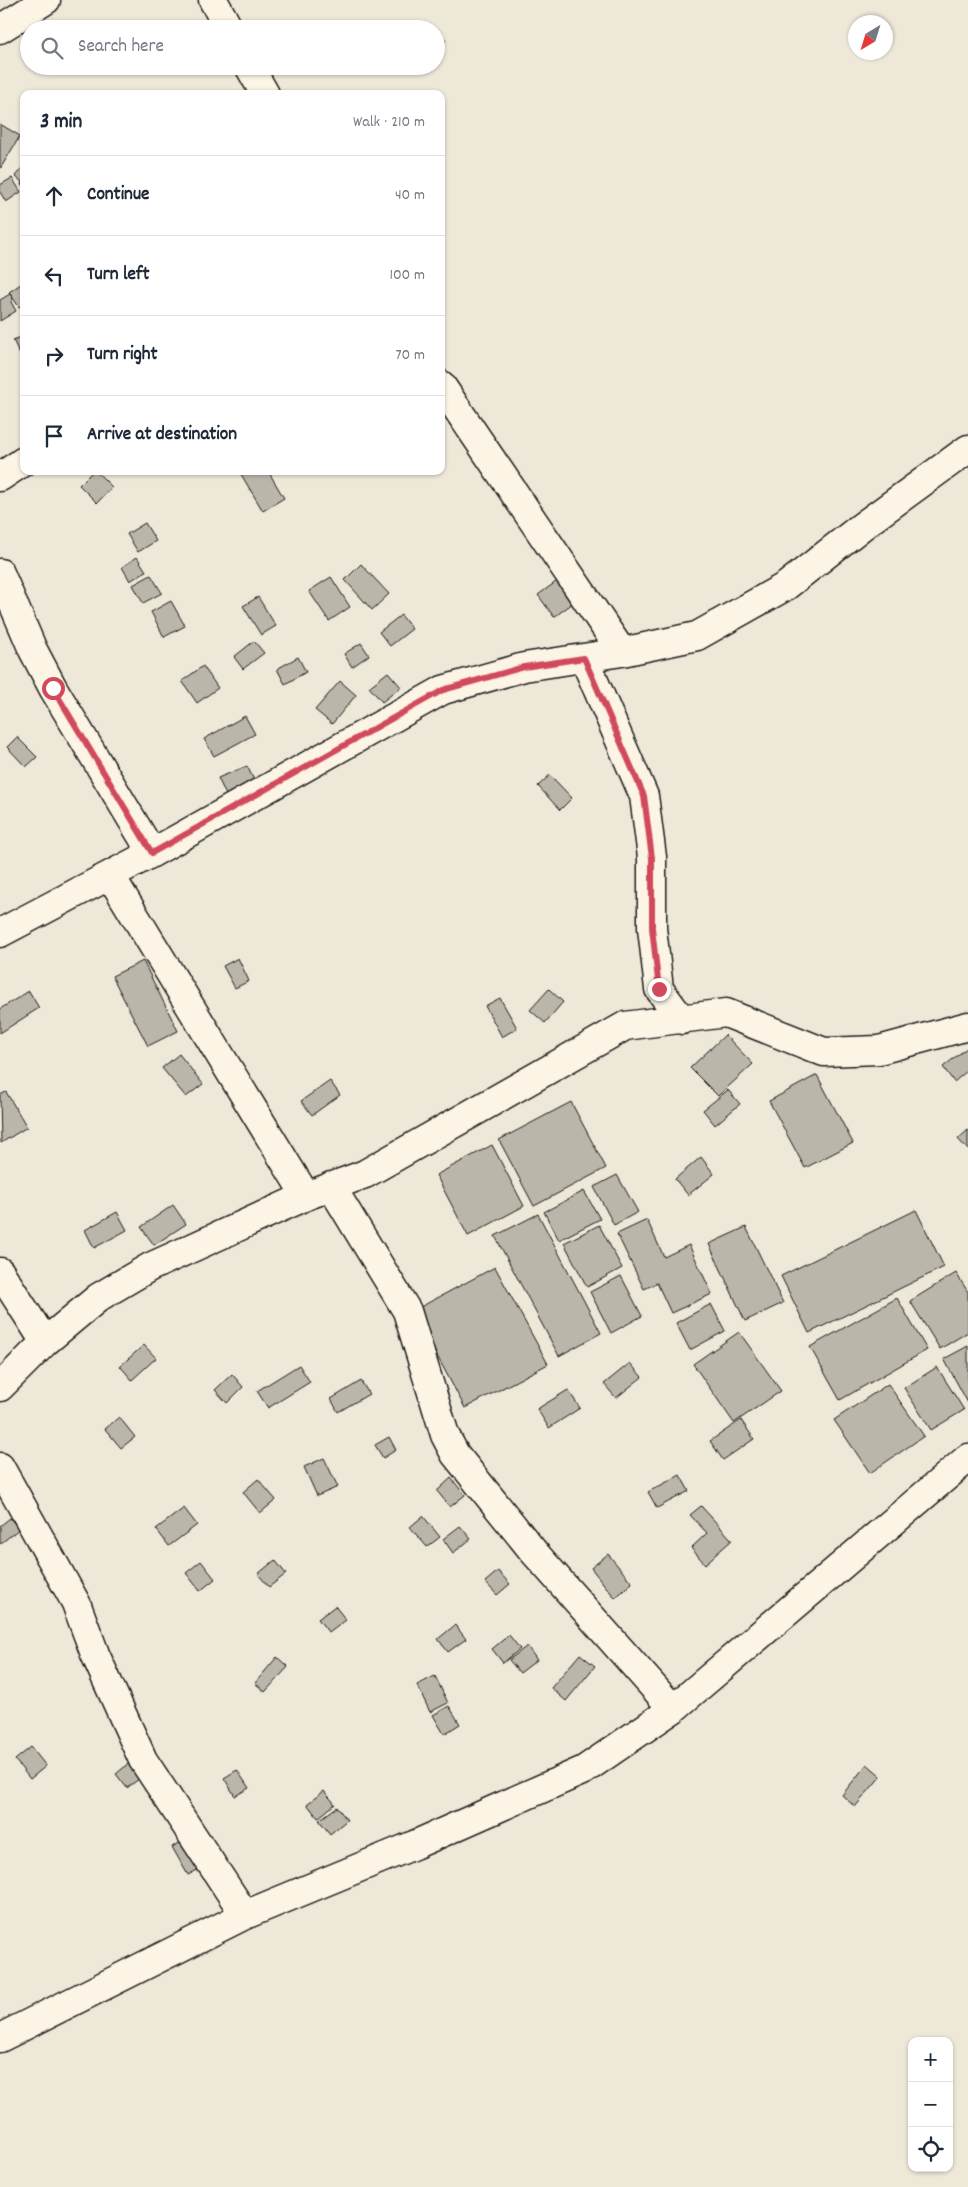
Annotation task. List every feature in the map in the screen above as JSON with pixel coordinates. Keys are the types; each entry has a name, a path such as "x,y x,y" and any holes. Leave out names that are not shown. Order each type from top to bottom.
{"street":[{"path":"0,29 46,0"},
{"path":"213,0 223,20"},
{"path":"254,75 262,90"},
{"path":"445,391 622,652"},
{"path":"0,933 152,853 443,690 524,667 622,652 697,636 786,586 861,527 968,449"},
{"path":"0,477 20,464"},
{"path":"0,573 33,650 53,688 152,853"},
{"path":"584,658 644,796 652,858 652,928 659,989 682,1020"},
{"path":"110,875 306,1196"},
{"path":"0,1388 45,1342 99,1297 150,1267 306,1196 364,1174 624,1026 726,1013 824,1052 879,1050 968,1026"},
{"path":"331,1186 407,1311 445,1435 455,1454 533,1551 672,1709"},
{"path":"0,1272 45,1342"},
{"path":"0,2038 245,1915 414,1845 584,1770 672,1709 968,1458"},
{"path":"0,1467 76,1603 96,1654 143,1760 245,1915"}],"building":[{"path":"0,124 20,136 0,169"},
{"path":"20,170 20,180 15,176"},
{"path":"12,178 20,193 6,202 0,192 0,185"},
{"path":"20,285 20,306 19,307 9,292"},
{"path":"10,294 13,298 11,302 16,311 0,321 0,300"},
{"path":"20,337 20,355 13,340"},
{"path":"89,475 100,475 112,487 97,503 79,485"},
{"path":"241,475 270,475 284,498 263,511"},
{"path":"145,523 156,541 138,552 127,534"},
{"path":"137,557 146,571 130,581 122,567"},
{"path":"361,564 389,594 372,610 345,580"},
{"path":"151,575 162,593 143,603 133,585"},
{"path":"564,576 580,598 554,617 538,595"},
{"path":"331,577 350,607 329,621 309,591"},
{"path":"258,597 276,626 261,635 243,606"},
{"path":"171,601 185,626 164,637 151,612"},
{"path":"401,615 412,629 390,646 379,632"},
{"path":"254,641 264,653 243,669 234,657"},
{"path":"361,643 369,655 352,667 344,654"},
{"path":"298,657 306,672 285,684 277,669"},
{"path":"203,666 218,688 197,703 182,681"},
{"path":"388,672 401,687 382,702 369,687"},
{"path":"340,681 356,695 332,724 315,710"},
{"path":"245,716 255,734 214,756 204,739"},
{"path":"17,737 37,757 26,767 7,747"},
{"path":"247,766 255,782 226,795 218,778"},
{"path":"550,775 572,798 560,810 538,786"},
{"path":"238,958 249,981 235,988 223,966"},
{"path":"143,961 178,1031 148,1046 112,976"},
{"path":"549,989 563,1002 545,1023 530,1010"},
{"path":"29,991 39,1008 0,1033 0,1009"},
{"path":"500,998 517,1028 502,1037 485,1006"},
{"path":"725,1035 753,1064 718,1096 690,1068"},
{"path":"968,1047 968,1070 954,1082 943,1067"},
{"path":"179,1054 203,1084 186,1097 162,1068"},
{"path":"817,1075 853,1143 805,1168 769,1101"},
{"path":"330,1081 340,1095 312,1115 301,1101"},
{"path":"728,1090 740,1104 715,1125 703,1110"},
{"path":"6,1092 27,1127 1,1143 0,1095"},
{"path":"571,1102 606,1168 534,1206 499,1140"},
{"path":"968,1130 968,1150 958,1139"},
{"path":"492,1145 524,1206 468,1236 436,1175"},
{"path":"701,1157 714,1174 688,1195 675,1179"},
{"path":"617,1175 638,1212 614,1225 594,1187"},
{"path":"584,1191 600,1219 559,1240 544,1212"},
{"path":"173,1205 186,1224 154,1245 141,1227"},
{"path":"916,1210 944,1267 809,1333 781,1276"},
{"path":"117,1212 127,1230 94,1248 85,1230"},
{"path":"538,1214 601,1333 559,1356 495,1236"},
{"path":"647,1220 664,1257 689,1245 712,1294 671,1313 657,1283 644,1289 617,1234"},
{"path":"599,1225 622,1268 587,1287 564,1243"},
{"path":"746,1227 783,1303 745,1321 709,1244"},
{"path":"495,1267 548,1364 465,1408 413,1311"},
{"path":"956,1273 968,1292 968,1332 940,1349 910,1301"},
{"path":"621,1276 642,1316 611,1333 590,1292"},
{"path":"897,1298 927,1350 840,1400 810,1347"},
{"path":"711,1304 725,1331 690,1350 676,1323"},
{"path":"739,1332 781,1391 734,1423 693,1364"},
{"path":"144,1345 156,1358 132,1380 120,1366"},
{"path":"968,1346 968,1403 944,1359"},
{"path":"630,1363 642,1377 616,1398 604,1384"},
{"path":"299,1365 310,1382 268,1408 257,1391"},
{"path":"937,1367 964,1410 931,1430 904,1388"},
{"path":"232,1374 243,1387 227,1403 215,1390"},
{"path":"361,1381 369,1394 338,1412 331,1399"},
{"path":"888,1384 924,1436 870,1473 834,1420"},
{"path":"568,1390 580,1408 549,1428 537,1409"},
{"path":"119,1417 135,1437 121,1448 105,1429"},
{"path":"741,1420 754,1439 723,1460 710,1441"},
{"path":"389,1437 396,1450 383,1458 375,1445"},
{"path":"324,1458 338,1487 317,1496 304,1467"},
{"path":"680,1475 689,1491 657,1508 648,1492"},
{"path":"451,1478 465,1495 450,1507 437,1491"},
{"path":"258,1479 276,1500 260,1513 243,1492"},
{"path":"701,1506 732,1540 705,1564 691,1548 707,1533 690,1515"},
{"path":"184,1508 197,1525 169,1546 156,1529"},
{"path":"423,1516 440,1537 427,1547 410,1527"},
{"path":"10,1518 19,1529 0,1544 0,1526"},
{"path":"460,1526 471,1539 453,1553 443,1539"},
{"path":"608,1554 632,1583 615,1598 591,1568"},
{"path":"275,1560 286,1574 269,1587 258,1574"},
{"path":"201,1561 215,1579 200,1591 186,1573"},
{"path":"498,1571 510,1584 497,1595 485,1582"},
{"path":"335,1606 346,1620 329,1633 318,1619"},
{"path":"455,1625 466,1639 448,1652 438,1639"},
{"path":"509,1635 520,1649 503,1663 492,1649"},
{"path":"527,1646 537,1660 520,1673 509,1660"},
{"path":"580,1654 595,1666 566,1701 551,1688"},
{"path":"277,1657 288,1667 265,1692 255,1683"},
{"path":"435,1676 448,1703 430,1712 417,1685"},
{"path":"449,1706 460,1724 444,1734 433,1715"},
{"path":"31,1747 46,1766 30,1779 15,1760"},
{"path":"133,1760 144,1775 127,1788 116,1774"},
{"path":"867,1764 881,1776 855,1807 842,1795"},
{"path":"237,1770 249,1788 235,1796 224,1778"},
{"path":"324,1791 335,1804 318,1818 307,1804"},
{"path":"337,1807 347,1820 330,1834 319,1820"},
{"path":"198,1833 214,1861 188,1875 172,1847"}],"route":[{"path":"53,688 152,853 443,690 524,667 584,658 644,796 652,858 652,928 659,989"}]}
